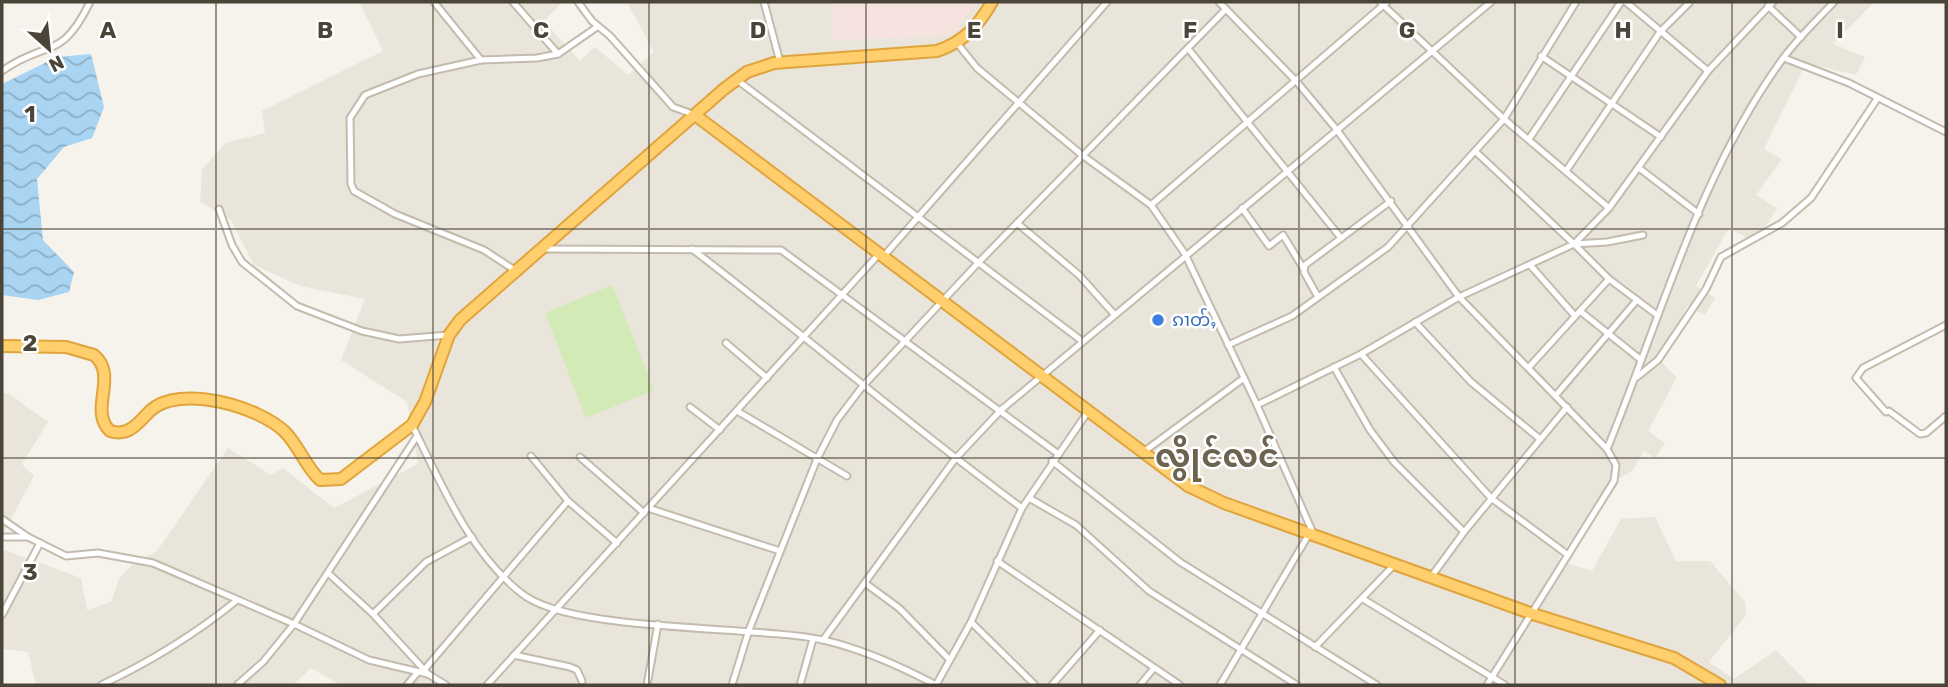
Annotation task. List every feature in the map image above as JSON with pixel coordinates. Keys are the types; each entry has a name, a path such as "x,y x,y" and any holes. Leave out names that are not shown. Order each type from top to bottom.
{"highway":[{"path":"2,346 66,347 94,355 104,371 101,418 110,431 120,433 131,430 156,405 170,399 217,400 279,427 289,436 309,470 320,480 329,481 350,474 415,430 449,335 460,320 737,80 761,66 780,62 937,51 957,43 972,31 992,2"},
{"path":"695,114 1141,454 1188,486 1224,503 1394,565 1533,614 1674,658 1720,685"}],"street":[{"path":"2,71 31,53 48,52 66,41 90,2"},
{"path":"434,2 481,60"},
{"path":"513,2 558,54"},
{"path":"578,2 597,27 610,36 673,107 695,114"},
{"path":"764,2 780,62"},
{"path":"487,685 919,215 1107,2"},
{"path":"1219,2 1297,82 1337,130 1459,296 1486,328 1530,366 1608,449 1616,465 1614,481 1487,685"},
{"path":"823,640 956,459 1001,410 1185,254 1491,2"},
{"path":"1228,345 1292,316 1388,247 1504,119 1576,2"},
{"path":"1529,139 1623,2 1708,71"},
{"path":"1566,171 1660,32 1689,2"},
{"path":"1608,449 1637,377 1640,359 1657,315 1699,214 1737,133 1784,58 1834,2"},
{"path":"1151,205 1297,82 1384,3 1504,119 1609,208"},
{"path":"1257,405 1361,354 1459,296 1531,266 1574,244 1609,208 1708,71 1771,4 1801,37"},
{"path":"732,685 749,630 780,551 817,459 837,420 862,387 978,263 1226,9"},
{"path":"516,271 484,250 370,202 354,191 351,184 350,118 365,94 418,74 481,60 537,58 558,54 597,27"},
{"path":"957,43 977,68 1082,155 1151,205 1185,254 1257,405 1311,535 1220,685"},
{"path":"1190,51 1341,238"},
{"path":"1541,56 1661,137"},
{"path":"1784,58 1849,83 1946,132"},
{"path":"737,80 919,215 1082,341"},
{"path":"1637,377 1658,360 1706,289 1721,257 1782,223 1811,198 1877,99"},
{"path":"1475,151 1609,279 1657,315"},
{"path":"1639,168 1699,214"},
{"path":"1303,268 1391,201"},
{"path":"1242,208 1269,246 1283,235 1318,298"},
{"path":"219,209 232,245 242,262 297,306 362,331 399,339 449,335"},
{"path":"1017,223 1079,275 1114,314"},
{"path":"1574,244 1607,242 1643,235"},
{"path":"541,249 781,250 1057,453"},
{"path":"691,249 806,337 862,387 1022,509"},
{"path":"1531,266 1578,314 1611,334 1640,359"},
{"path":"1530,366 1609,279"},
{"path":"1556,395 1611,334 1637,300"},
{"path":"1415,322 1471,382 1541,439"},
{"path":"1946,325 1863,368 1856,378 1886,412 1889,411 1920,435 1946,416"},
{"path":"726,343 767,378"},
{"path":"1361,354 1491,498 1568,555"},
{"path":"1334,367 1370,430 1394,462 1464,531"},
{"path":"1141,454 1244,378"},
{"path":"690,407 720,430"},
{"path":"1431,578 1464,531 1567,407"},
{"path":"737,411 847,476"},
{"path":"415,430 472,537 501,576 523,596 555,608 610,620 749,630 823,640 883,658 936,685 971,622 1022,509 1057,453 1087,413"},
{"path":"237,685 264,662 294,624 415,430"},
{"path":"531,456 568,501 617,542"},
{"path":"580,457 646,511 780,551"},
{"path":"1052,461 1180,562 1377,685"},
{"path":"1029,498 1076,525 1149,591 1297,685"},
{"path":"407,685 424,672 501,576 568,501"},
{"path":"2,519 28,537 66,556 99,553 153,564 294,624 369,660 424,672"},
{"path":"2,537 28,537"},
{"path":"373,614 426,562 472,537"},
{"path":"2,615 40,543"},
{"path":"997,561 1180,685"},
{"path":"1315,647 1394,565"},
{"path":"328,573 373,614 424,672 446,685"},
{"path":"865,583 898,608 950,660"},
{"path":"1363,599 1505,685"},
{"path":"102,685 140,667 198,631 236,601"},
{"path":"971,622 1035,685"},
{"path":"647,685 658,624"},
{"path":"1052,685 1100,630"},
{"path":"800,685 813,639"},
{"path":"514,655 570,667 577,670 582,681"},
{"path":"1140,685 1154,668"}],"shaded area":[{"path":"359,2 562,2 544,21 580,61 595,47 628,75 654,52 627,2 833,2 833,40 946,36 953,33 977,2 1874,2 1833,44 1865,57 1856,75 1806,63 1764,149 1782,159 1756,195 1777,208 1756,243 1729,228 1696,286 1715,298 1705,315 1687,306 1661,362 1677,377 1648,431 1665,443 1655,458 1644,451 1632,471 1606,486 1558,560 1592,571 1621,519 1655,517 1676,561 1710,561 1745,602 1746,615 1709,662 1734,679 1776,650 1810,685 341,685 311,668 293,685 36,685 28,652 2,649 2,549 81,578 87,610 111,602 119,579 132,565 157,551 228,448 271,475 283,468 334,508 418,464 407,402 341,360 365,299 300,286 254,265 231,220 200,202 202,170 225,143 265,133 262,111 383,51"},
{"path":"833,2 977,2 953,34 946,36 833,40"},
{"path":"2,393 9,394 48,422 22,464 34,476 2,536"}],"green space":[{"path":"612,285 654,390 586,418 545,313"}],"water":[{"path":"91,54 104,107 92,138 64,147 37,179 43,240 74,272 69,292 38,300 2,295 2,84 57,57"}],"place":[{"name":"ၵၢတ်ႇ","path":"1158,320"}],"district":[{"name":"လွိုင်လင်","path":"1217,456"}]}
